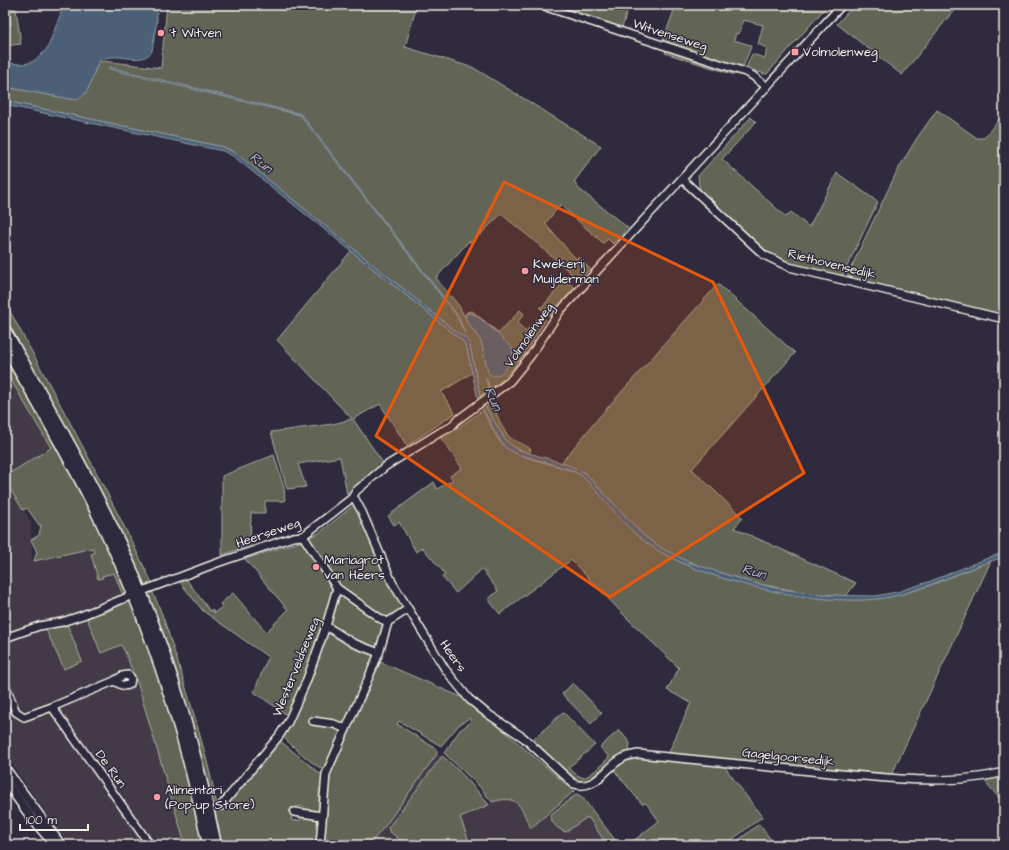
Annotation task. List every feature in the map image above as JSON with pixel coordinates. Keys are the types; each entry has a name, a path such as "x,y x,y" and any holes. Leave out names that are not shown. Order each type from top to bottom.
{"highway":[{"path":"5,330 90,483 120,544 136,582 159,640 181,705 203,783 216,845"},
{"path":"5,346 83,485 129,585 152,642 173,707 195,784 208,845"}],"main road":[{"path":"5,768 61,845"},
{"path":"5,781 33,820 55,845"}],"street":[{"name":"Witvenseweg","path":"540,5 748,73 767,87"},
{"name":"Volmolenweg","path":"494,394 518,373 560,310 842,5"},
{"name":"Riethovensedijk","path":"682,179 764,255 789,267 1004,319"},
{"name":"Heerseweg","path":"145,590 292,537 303,536 352,498 356,491 386,466 442,430 448,423 456,421 479,406 494,394"},
{"name":"Heers","path":"352,498 355,499 362,512 392,582 445,668 469,698 485,712 524,738 570,781 579,787"},
{"path":"303,536 337,588 381,619 388,622"},
{"name":"Westerveldseweg","path":"221,806 279,736 288,722 306,682 326,626 337,588"},
{"path":"5,638 39,626 62,622 83,615 128,597"},
{"path":"320,845 326,774 379,653 388,622 408,609"},
{"path":"326,626 353,643 379,653"},
{"path":"5,685 16,712 21,716 30,716 114,681"},
{"name":"De Run","path":"52,707 150,845"},
{"path":"313,721 334,724 346,729"},
{"name":"Gagelgoorsedijk","path":"579,787 592,783 623,757 638,754 876,777 961,779 989,776 1004,772"},
{"path":"294,812 322,816"}],"highlighted area":[{"path":"504,182 713,282 804,473 610,597 376,436"}],"shaded area":[{"path":"5,364 53,448 5,477"},
{"path":"5,478 31,522 32,561 103,543 123,589 191,845 69,845 5,754"},
{"path":"437,754 444,757 482,795 488,805 492,802 503,799 515,801 519,805 531,828 574,791 582,797 619,845 369,845 385,826"}],"green space":[{"path":"167,5 417,5 405,47 474,68 601,146 574,182 578,188 628,228 613,244 608,239 603,243 560,205 545,224 576,259 578,257 590,269 579,280 501,214 472,243 469,241 436,278 459,306 464,316 467,312 472,311 499,333 520,310 524,314 517,323 526,331 538,318 541,321 543,318 546,320 528,348 506,376 490,388 486,379 489,389 480,396 470,346 454,330 232,151 223,147 5,101 5,87 76,100 88,89 97,65 99,62 103,61 161,68","holes":["472,313 512,348 513,352 509,364 497,376 488,372 481,341 465,317"]},
{"path":"552,5 629,5 622,28"},
{"path":"676,5 828,5 767,74 765,74 746,68 752,54 765,58 767,48 758,44 763,25 743,20 739,34 736,33 734,40 750,45 751,47 743,67 740,68 662,43"},
{"path":"854,5 919,5 919,7 935,10 940,5 958,5 902,75 837,24"},
{"path":"5,8 16,9 21,44 5,46 5,17 9,16 11,25 10,15 5,15"},
{"path":"666,50 737,73 735,75 665,53"},
{"path":"937,110 977,138 984,138 1004,113 1004,315 846,278 897,171 917,138"},
{"path":"751,117 756,122 722,159 786,217 791,212 809,227 837,173 878,202 843,275 834,275 787,264 765,253 702,193 699,186 698,176"},
{"path":"351,251 463,341 467,349 472,373 441,392 455,413 407,446 380,404 353,419 383,463 347,494 340,457 298,464 306,487 287,489 271,432 333,424 352,419 277,340"},
{"path":"564,280 575,288 550,317 539,307 542,307"},
{"path":"718,284 795,353 692,469 743,518 734,528 856,583 846,596 807,593 754,583 711,570 677,557 644,536 585,473 561,463 601,415"},
{"path":"5,302 98,476 152,583 143,587 81,455 5,320"},
{"path":"5,358 69,472 99,531 126,591 122,593 114,573 102,576 103,578 98,579 91,554 94,553 93,548 34,561 37,552 31,540 39,535 41,525 39,525 27,508 23,510 10,489 7,491 5,487 5,476 51,448 5,370"},
{"path":"489,404 493,406 503,428 509,436 529,448 531,450 529,453 513,447 506,441 486,408"},
{"path":"483,410 497,437 503,445 510,450 529,458 581,475 635,534 644,541 667,555 695,568 727,579 796,595 830,599 861,600 888,597 914,591 991,561 892,774 668,754 691,703 667,690 679,668 627,618 571,560 500,614 488,599 498,591 482,569 456,593 442,577 445,574 422,547 416,552 399,522 394,525 388,516 434,482 437,489 453,480 450,476 462,468 441,438"},
{"path":"274,455 284,488 285,501 265,501 265,513 251,513 250,545 222,555 222,476"},
{"path":"354,505 404,607 396,615 387,617 380,615 340,587 307,538 319,533"},
{"path":"302,541 333,586 328,608 304,680 296,700 287,715 254,692 268,657 203,611 179,581 186,579 210,611 212,609 214,613 222,607 220,604 233,593 266,632 288,610 245,559"},
{"path":"152,591 160,608 189,698 217,805 222,808 279,740 323,776 319,792 319,811 305,809 303,806 291,808 292,821 300,820 304,815 319,817 317,845 222,845 214,807 145,593"},
{"path":"339,595 383,624 385,628 377,649 352,640 329,625"},
{"path":"129,600 134,608 157,672 184,761 203,845 185,844 138,685 125,652 121,645 101,653 87,618 111,610"},
{"path":"67,624 82,661 64,669 46,630"},
{"path":"326,631 351,647 375,655 326,770 310,761 283,737"},
{"path":"378,661 468,700 574,791 531,828 518,804 508,800 492,802 479,786 444,753 460,730 471,722 469,718 459,725 441,746 399,721 397,724 435,748 437,754 385,826 369,845 322,845 329,776"},
{"path":"573,683 602,713 591,724 562,694"},
{"path":"563,712 595,745 568,768 579,776 588,776 609,757 600,747 619,730 630,743 629,751 593,780 577,783 532,741"},
{"path":"442,756 460,772 489,805 460,817 470,844 407,845 389,831 388,828"},
{"path":"633,758 724,766 762,817 725,845 628,845 659,821 646,803 642,804 613,769 621,762"},
{"path":"1004,775 1004,804 983,779"},
{"path":"577,794 582,797 619,845 607,845 589,818 586,818 566,832 555,826 550,815"},
{"path":"759,824 775,845 732,845"}],"water":[{"name":"'t Witven","path":"64,5 157,5 157,20 152,51 149,55 140,58 109,57 101,59 86,93 76,100 5,87 5,62 24,64 38,58 48,47"},
{"path":"109,67 301,114 458,316 465,333 456,315 300,115 109,69"},
{"path":"5,101 223,147 237,154 455,331 467,339 470,346 481,400 506,441 516,449 566,464 585,473 644,536 663,549 688,562 746,581 779,589 827,595 875,596 897,592 931,581 990,557 1004,553 1004,557 919,589 890,597 863,600 797,596 728,580 695,568 667,555 635,534 581,475 571,470 515,453 506,448 501,442 478,400 467,349 463,341 233,156 223,151 5,105"},
{"path":"469,313 478,317 512,348 513,353 509,365 505,370 496,376 488,372 481,341 465,317 466,314"}],"place":[{"name":"'t Witven","path":"161,33"},
{"name":"Volmolenweg","path":"795,52"},
{"name":"Kwekerij Muijderman","path":"525,271"},
{"name":"Mariagrot van Heers","path":"316,567"},
{"name":"Alimentari (Pop-up Store)","path":"157,797"}],"water label":[{"name":"Run","path":"261,163"},
{"name":"Run","path":"493,399"},
{"name":"Run","path":"754,572"}]}
